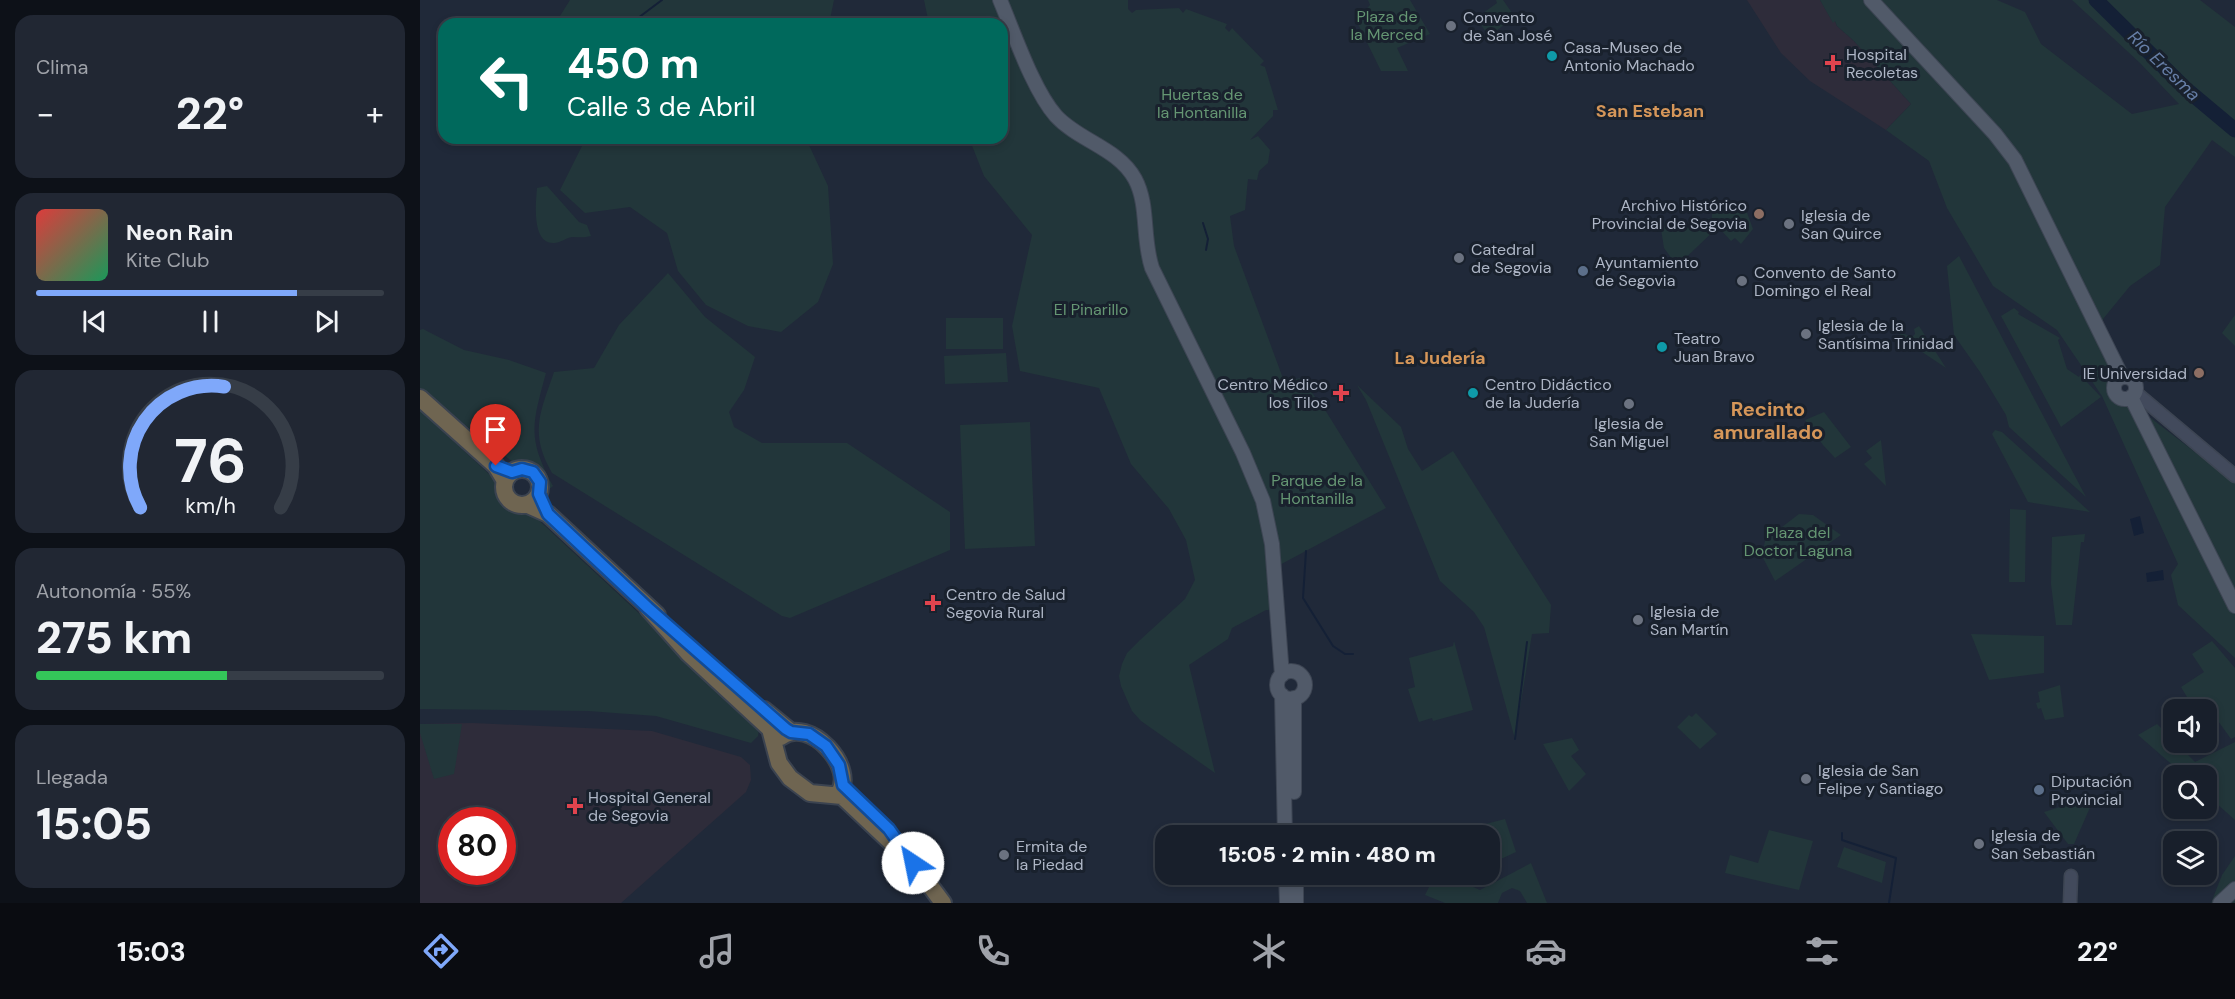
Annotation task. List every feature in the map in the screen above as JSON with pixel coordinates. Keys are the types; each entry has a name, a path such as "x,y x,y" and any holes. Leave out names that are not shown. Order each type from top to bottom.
{"highway":[{"path":"420,398 508,476"},
{"path":"522,469 533,472 540,482 534,499 519,505 508,499 504,492 508,476 522,469"},
{"path":"534,499 648,608 791,732"},
{"path":"648,608 693,658 770,729 780,765 797,785 819,795 840,790"},
{"path":"776,746 783,735 791,732 809,734 826,746 839,765 840,790 889,829 943,903"}],"main road":[{"path":"1000,0 1046,103 1068,128 1124,164 1138,186 1144,207 1146,249 1152,268 1244,453 1263,501 1272,544 1281,649 1288,673"},
{"path":"1871,0 1995,134 2014,160 2122,377 2116,382 2114,391 2121,398 2133,395 2235,606"},
{"path":"1288,673 1302,676 1305,685 1302,693 1288,697"},
{"path":"1286,825 1288,697 1278,686 1288,673"},
{"path":"1288,805 1293,825"},
{"path":"1287,903 1290,885"},
{"path":"1292,885 1296,903"},
{"path":"2220,903 2235,889"}],"street":[{"path":"2133,395 2235,476"},
{"path":"2070,876 2070,903"}],"shaded area":[{"name":"Hospital Recoletas","path":"1747,0 1820,0 1833,22 1835,21 1837,26 1854,41 1911,104 1886,130 1810,81 1781,53"},
{"name":"Hospital General de Segovia","path":"473,723 652,731 741,757 750,765 751,780 746,792 621,903 420,903 420,724"}],"green space":[{"path":"570,0 834,0 830,18 559,18"},
{"path":"924,0 1128,0 1128,9 1132,13 1136,10 1179,8 1183,13 1186,9 1227,24 1225,28 1229,32 1232,28 1264,61 1260,65 1265,67 1278,110 1273,110 1273,116 1250,140 1258,136 1270,150 1268,163 1259,171 1257,180 1248,179 1245,210 1230,216 1234,246 1284,381 1301,378 1327,413 1386,508 1274,568 1278,611 1266,610 1232,628 1228,639 1189,665 1215,773 1141,721 1132,711 1119,676 1127,653 1185,599 1195,580 1186,540 1169,509 1131,464 1099,388 1020,371 1012,326 1032,235 984,176 971,144 1008,144 1008,18 928,18"},
{"name":"Plaza de la Merced","path":"1368,0 1410,0 1430,34 1397,48 1408,71 1381,71 1356,20 1370,5"},
{"path":"1496,0 1503,0 1515,17 1489,36 1478,21 1479,16 1497,3"},
{"path":"1820,0 1997,0 2025,12 2041,44 2132,114 2179,104 2140,63 2072,0 2200,0 2235,27 2235,157 2212,140 2165,207 2160,265 2130,286 2103,319 2110,378 2130,402 2235,483 2235,658 2178,605 2171,575 2178,564 2102,396 2057,330 1993,286 1947,208 1929,161 1886,130 1911,104 1854,41 1837,26 1835,21 1833,23"},
{"path":"583,144 808,144 828,186 833,264 818,302 781,332 748,326 706,305 678,271 667,233 630,207 585,213 560,190"},
{"path":"547,186 579,222 587,225 591,236 572,237 554,243 542,237 536,221 537,188"},
{"path":"1745,207 1753,229 1741,244 1735,238 1731,241 1718,227 1677,266 1664,248 1660,223 1684,219 1685,223 1712,218 1712,214"},
{"path":"1959,256 2086,497 2009,427 2006,415 1954,335 1947,266"},
{"path":"668,273 705,317 755,357 744,390 729,412 734,427 762,443 847,443 950,512 950,550 790,618 782,616 552,473 541,446 539,423 554,372 594,368 619,325"},
{"path":"2014,308 2019,312 2018,314 2060,338 2058,340 2067,369 2079,377 2080,375 2086,378 2085,380 2101,397 2061,427 2001,316"},
{"path":"2235,315 2235,346 2222,333"},
{"path":"946,318 1003,318 1003,349 946,349"},
{"path":"1919,326 1946,368 1898,336 1902,333 1912,337 1915,334 1914,329"},
{"path":"423,329 464,350 509,360 546,373 534,431 539,455 553,486 541,496 539,479 533,471 524,466 518,466 420,390 420,330"},
{"path":"1006,353 1008,382 945,384 944,356"},
{"path":"1357,385 1401,427 1408,449 1422,471 1453,451 1551,605 1549,633 1532,634 1515,739 1484,627 1474,612 1440,581 1366,400"},
{"path":"420,410 657,630 759,729 758,736 751,743 656,716 588,711 420,709"},
{"path":"1824,412 1851,447 1835,458 1805,420"},
{"path":"1030,422 1035,546 965,549 960,425"},
{"path":"1995,430 2002,432 2090,512 2028,502 1992,434"},
{"path":"1881,440 1886,486 1864,464 1872,458 1866,451"},
{"path":"2010,509 2026,510 2025,582 2009,582"},
{"name":"Plaza del Doctor Laguna","path":"1799,514 1813,515 1841,535 1775,581 1762,556 1765,541"},
{"path":"2085,534 2084,542 2081,542 2072,625 2056,625 2051,584 2052,537"},
{"path":"1971,634 2044,636 2044,673 1989,680"},
{"path":"1454,641 1473,710 1433,721 1432,718 1419,722 1408,689 1415,687 1409,658 1453,646"},
{"path":"2212,641 2235,668 2235,737 2231,739 2217,720 2217,699 2188,699 2181,687 2204,672 2192,654"},
{"path":"2060,685 2064,717 2045,720 2041,708 2038,709 2036,703 2040,702 2038,692"},
{"path":"1696,713 1717,734 1700,749 1677,727 1689,715 1692,717"},
{"path":"420,724 462,724 454,774 434,779 420,733"},
{"path":"2157,724 2163,730 2163,753 2186,753 2195,762 2235,742 2235,820 2217,804 2217,765 2172,765 2138,735"},
{"path":"1572,738 1579,750 1571,756 1586,774 1569,791 1543,744"},
{"path":"2095,796 2074,844 2068,844 2044,812"},
{"path":"1505,819 1516,852 1500,859 1500,825 1482,825"},
{"path":"1769,830 1813,841 1799,890 1725,873 1730,855 1758,863"},
{"path":"1844,847 1886,862 1882,883 1837,867"},
{"path":"2235,856 2235,903 2211,903 2222,875"},
{"path":"1531,863 1547,903 1527,903 1520,891 1512,888 1502,893 1498,903 1445,903 1425,895 1430,885 1469,885 1480,890 1489,885 1500,885 1500,879"}],"water":[{"path":"2140,516 2144,533 2134,536 2130,519"},
{"path":"2163,570 2164,580 2147,582 2146,573"}],"waterway":[{"path":"638,18 662,0"},
{"name":"Río Eresma","path":"2096,0 2186,89 2235,130"},
{"path":"1203,223 1208,239 1206,250"},
{"path":"1306,551 1303,598 1333,646 1345,654 1353,654"},
{"path":"1515,739 1527,642"},
{"path":"1842,833 1842,840 1896,858 1889,903"}],"place":[{"name":"Convento de San José","path":"1451,26"},
{"name":"Casa-Museo de Antonio Machado","path":"1552,56"},
{"name":"Hospital Recoletas","path":"1833,63"},
{"name":"Archivo Histórico Provincial de Segovia","path":"1759,214"},
{"name":"Iglesia de San Quirce","path":"1789,224"},
{"name":"Catedral de Segovia","path":"1459,258"},
{"name":"Ayuntamiento de Segovia","path":"1583,271"},
{"name":"Convento de Santo Domingo el Real","path":"1742,281"},
{"name":"Iglesia de la Santísima Trinidad","path":"1806,334"},
{"name":"Teatro Juan Bravo","path":"1662,347"},
{"name":"IE Universidad","path":"2199,373"},
{"name":"Centro Médico los Tilos","path":"1341,393"},
{"name":"Centro Didáctico de la Judería","path":"1473,393"},
{"name":"Iglesia de San Miguel","path":"1629,404"},
{"name":"Centro de Salud Segovia Rural","path":"933,603"},
{"name":"Iglesia de San Martín","path":"1638,620"},
{"name":"Iglesia de San Felipe y Santiago","path":"1806,779"},
{"name":"Diputación Provincial","path":"2039,790"},
{"name":"Hospital General de Segovia","path":"575,806"},
{"name":"Iglesia de San Sebastián","path":"1979,844"},
{"name":"Ermita de la Piedad","path":"1004,855"}],"district":[{"name":"San Esteban","path":"1650,111"},
{"name":"La Judería","path":"1440,358"},
{"name":"Recinto amurallado","path":"1768,420"}],"route":[{"path":"496,466 512,472 526,469 533,472 540,482 539,494 548,514 635,596 786,729 791,732 809,734 822,743 839,765 843,785 889,829 913,863"}],"park label":[{"name":"Huertas de la Hontanilla","path":"1202,103"},
{"name":"El Pinarillo","path":"1091,309"},
{"name":"Parque de la Hontanilla","path":"1317,489"}]}
